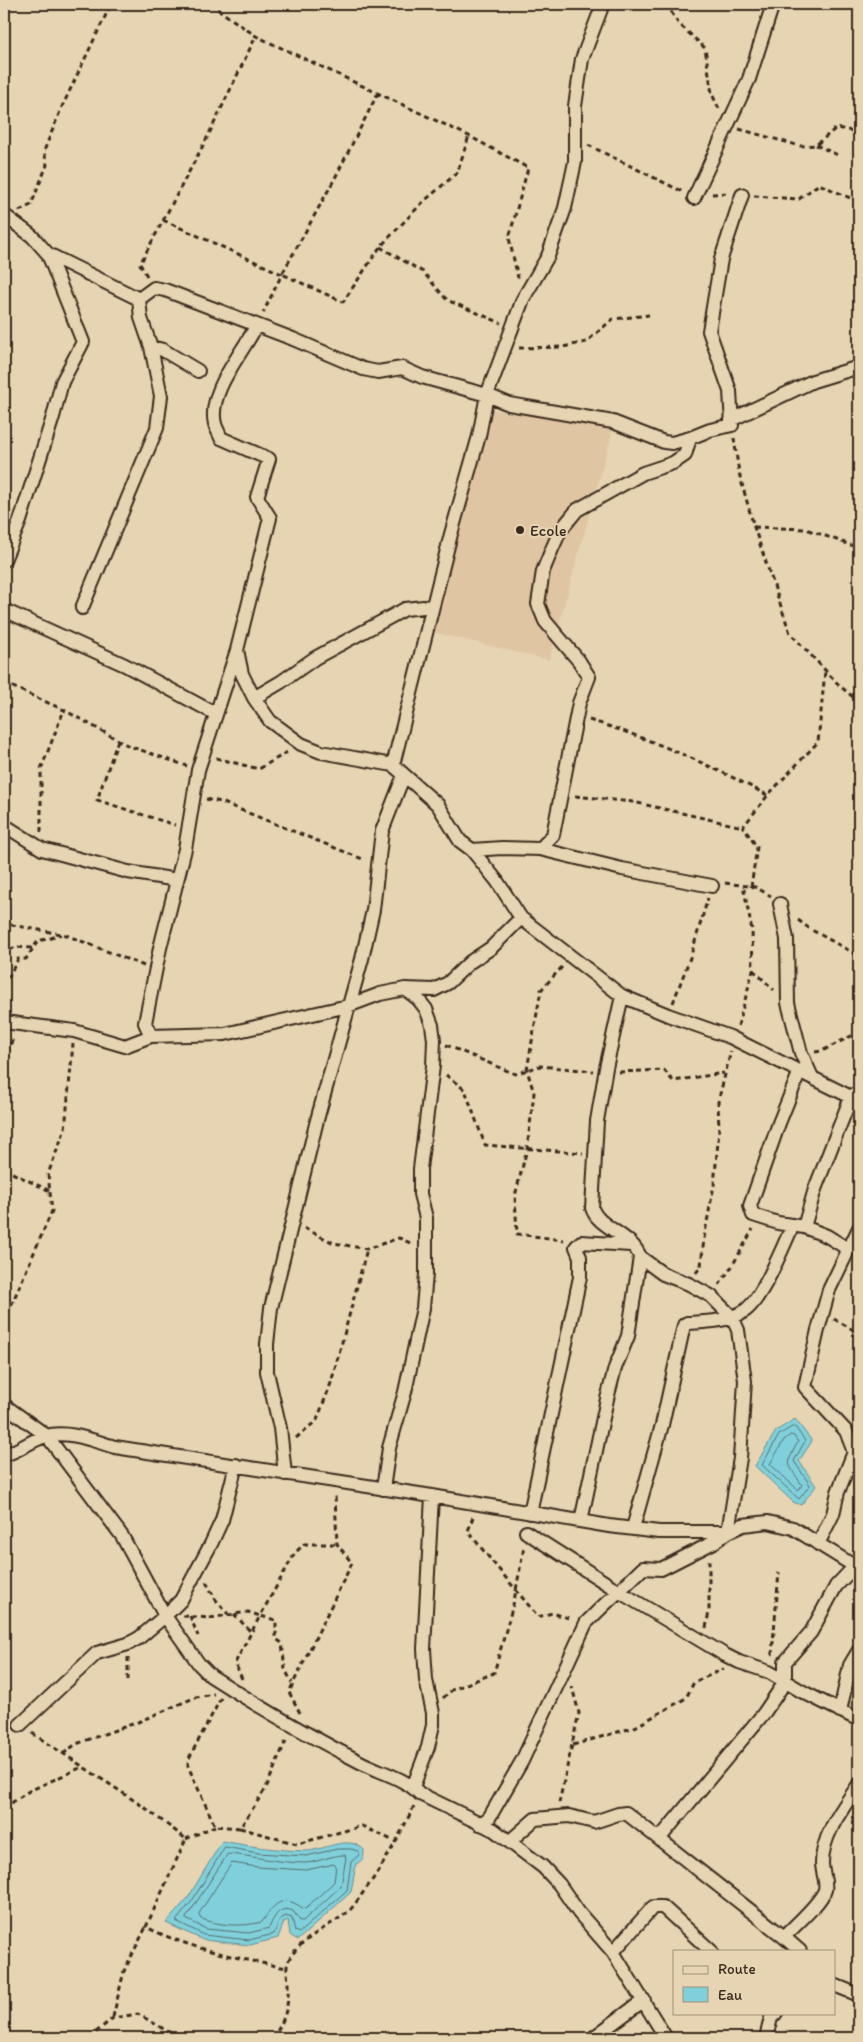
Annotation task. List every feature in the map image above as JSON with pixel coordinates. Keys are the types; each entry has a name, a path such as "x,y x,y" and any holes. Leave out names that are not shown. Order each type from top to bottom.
{"street":[{"path":"393,765 433,606 479,436 487,395 523,298 548,256 565,208 575,162 575,106 582,59 603,4"},
{"path":"694,198 749,79 773,4"},
{"path":"731,423 730,391 709,332 721,259 742,194"},
{"path":"4,560 20,521 53,418 62,382 83,342 48,254 32,236 6,216"},
{"path":"48,254 139,298"},
{"path":"139,298 154,288 165,290 293,339 363,369 378,372 402,368 422,377 522,407 586,416 612,422 664,442 690,438 731,423 813,381 859,367"},
{"path":"82,608 157,428 161,396 151,347 141,318 139,298"},
{"path":"151,1036 145,1023 188,829 198,770 237,650 270,518 257,497 269,459 221,438 215,423 218,394 256,326"},
{"path":"151,347 163,350 198,371"},
{"path":"540,849 553,835 579,704 589,677 544,620 538,604 543,571 560,531 577,510 643,474 673,463 685,455 690,438"},
{"path":"254,698 315,658 405,609 433,606"},
{"path":"4,610 125,665 216,714"},
{"path":"237,650 242,674 254,698 270,721 301,744 322,752 393,765 438,804 460,841 472,850 497,881 521,918 622,996 734,1040 857,1096 799,1226 761,1291 744,1312 720,1321 687,1323 684,1325 662,1425 633,1528"},
{"path":"285,1474 280,1428 267,1372 267,1344 271,1308 317,1120 373,910 382,831 404,775"},
{"path":"4,825 42,849 128,872 177,880"},
{"path":"472,850 502,848 540,849 622,869 712,886"},
{"path":"780,904 787,938 789,1005 801,1053 812,1077"},
{"path":"4,1022 74,1031 125,1046 151,1036 225,1034 348,1006 380,994 405,989 434,990 491,948 521,918"},
{"path":"383,1489 389,1448 423,1308 426,1274 426,1218 420,1194 420,1169 433,1066 434,1040 432,1025 426,1009 418,999 405,989"},
{"path":"581,1521 607,1399 615,1368 628,1336 640,1257 638,1250 620,1233 594,1214 592,1208 597,1121 605,1072 622,996"},
{"path":"800,1071 779,1123 750,1206 753,1215 799,1226 827,1236 848,1250"},
{"path":"818,1544 833,1514 838,1492 856,1448 846,1430 833,1419 805,1387 829,1290 859,1228"},
{"path":"530,1513 580,1278 580,1257 576,1247 581,1242 631,1245"},
{"path":"640,1257 663,1274 689,1284 711,1296 732,1316 738,1330 745,1381 740,1458 728,1532"},
{"path":"4,1405 47,1436 122,1536 165,1616 199,1664 211,1676 248,1699 361,1762 494,1830 544,1867 612,1952 644,2000 666,2038"},
{"path":"4,1455 24,1448 47,1436 70,1435 115,1447 581,1521 669,1533 728,1532"},
{"path":"20,1725 97,1653 128,1644 139,1638 181,1600 222,1520 236,1466"},
{"path":"416,1790 433,1725 432,1708 426,1680 424,1649 432,1496"},
{"path":"480,1824 489,1818 522,1761 586,1623 602,1605 620,1592 643,1568 661,1569 743,1525 768,1522 793,1528 857,1567 836,1586 811,1632 785,1662 785,1682 764,1713 660,1838"},
{"path":"526,1532 704,1643 739,1662 769,1672 859,1720"},
{"path":"840,1711 850,1665 859,1650"},
{"path":"784,1937 820,1898 825,1889 822,1863 826,1841 838,1817 859,1784"},
{"path":"510,1841 535,1819 569,1816 594,1822 626,1813 660,1838 799,1950"},
{"path":"612,1952 653,1906 658,1905 663,1907 710,1950"},
{"path":"836,1986 859,1996"},
{"path":"593,2038 644,2000"},
{"path":"766,2038 771,2018 775,2014"}],"path":[{"path":"6,216 30,205 46,165 44,151 61,108 111,4"},
{"path":"210,4 256,36 469,136 528,168 509,238 523,298"},
{"path":"666,4 678,23 705,48 712,94 728,126 800,146 816,145 840,156"},
{"path":"154,288 140,264 208,136 256,36"},
{"path":"256,326 378,93"},
{"path":"816,145 836,128 848,130 859,136"},
{"path":"163,220 343,302 380,247 422,203 457,173 469,136"},
{"path":"380,247 423,272 446,300 511,327"},
{"path":"504,348 563,347 586,342 613,319 649,315"},
{"path":"731,423 739,473 754,527 790,633 840,686 859,702"},
{"path":"754,527 806,529 859,548"},
{"path":"743,827 768,795 818,742 825,670"},
{"path":"4,683 64,710 129,746 198,770"},
{"path":"42,849 41,768 64,710"},
{"path":"577,717 633,733 715,768 768,795"},
{"path":"118,740 97,800 188,829"},
{"path":"203,755 259,769 301,744"},
{"path":"562,794 633,802 743,827 757,847 751,886"},
{"path":"193,796 221,802 377,865"},
{"path":"668,1015 691,955 712,886 719,882 751,886 768,893 810,929 859,956"},
{"path":"689,1284 701,1266 714,1185 719,1131 718,1102 724,1073 753,970 752,930 744,886"},
{"path":"4,920 7,924 62,933 156,970"},
{"path":"4,986 18,959 26,959 38,940 51,938 62,933"},
{"path":"10,950 15,947 33,948"},
{"path":"571,957 541,990 527,1070 534,1093 527,1148 515,1196 518,1234 581,1242"},
{"path":"753,970 789,1005"},
{"path":"4,1061 20,1024"},
{"path":"4,1322 52,1211 48,1174 64,1129 74,1031"},
{"path":"801,1053 822,1051 859,1032"},
{"path":"434,1040 515,1074 540,1066 605,1072 664,1070 673,1081 724,1073"},
{"path":"433,1066 465,1090 485,1145 596,1154"},
{"path":"4,1169 50,1191"},
{"path":"711,1296 731,1268 760,1217"},
{"path":"292,1221 334,1243 367,1249 399,1238 425,1250"},
{"path":"282,1449 318,1420 331,1383 367,1249"},
{"path":"823,1313 859,1333"},
{"path":"288,1692 352,1563 337,1544 334,1482"},
{"path":"458,1500 474,1518 468,1531 538,1617 552,1613 586,1623"},
{"path":"432,1708 452,1690 494,1673 516,1588 526,1532"},
{"path":"704,1643 709,1611 709,1552 714,1542"},
{"path":"248,1699 241,1674 235,1663 295,1553 304,1544 337,1544"},
{"path":"198,1567 216,1600 228,1615"},
{"path":"4,1572 6,1576 4,1584"},
{"path":"769,1672 779,1572"},
{"path":"185,1609 200,1640"},
{"path":"182,1616 210,1618 248,1612 276,1620 276,1639 282,1643 285,1669 292,1684"},
{"path":"234,1614 251,1632"},
{"path":"128,1644 128,1683"},
{"path":"573,1745 635,1727 686,1698 694,1682 739,1662"},
{"path":"556,1817 573,1745 578,1713 566,1665"},
{"path":"63,1754 76,1744 138,1722 196,1697 210,1695 227,1686"},
{"path":"215,1826 188,1766 188,1760 227,1686"},
{"path":"4,1697 12,1720 4,1715"},
{"path":"20,1725 144,1807 186,1839"},
{"path":"240,1828 266,1788 280,1751 294,1725"},
{"path":"4,1808 29,1790 83,1767"},
{"path":"272,2038 285,2015 288,1984 286,1968 292,1956 316,1933 349,1911 372,1881 396,1842 416,1790"},
{"path":"113,2018 124,1971 186,1839 215,1826 240,1828 297,1844 362,1826 396,1842"},
{"path":"146,1927 171,1939 226,1955 286,1968"},
{"path":"89,2038 113,2018 138,2014 179,2038"}],"shaded area":[{"path":"490,409 613,429 549,660 432,632"}],"water":[{"path":"795,1419 812,1441 799,1461 816,1486 801,1505 793,1502 755,1466 776,1431"},
{"path":"222,1841 263,1848 304,1851 311,1851 335,1844 350,1843 358,1845 364,1850 364,1853 363,1859 356,1864 351,1892 298,1940 290,1935 288,1920 284,1922 278,1938 250,1945 203,1940 166,1923 188,1898"}],"place":[{"name":"Ecole","path":"520,530"}]}
